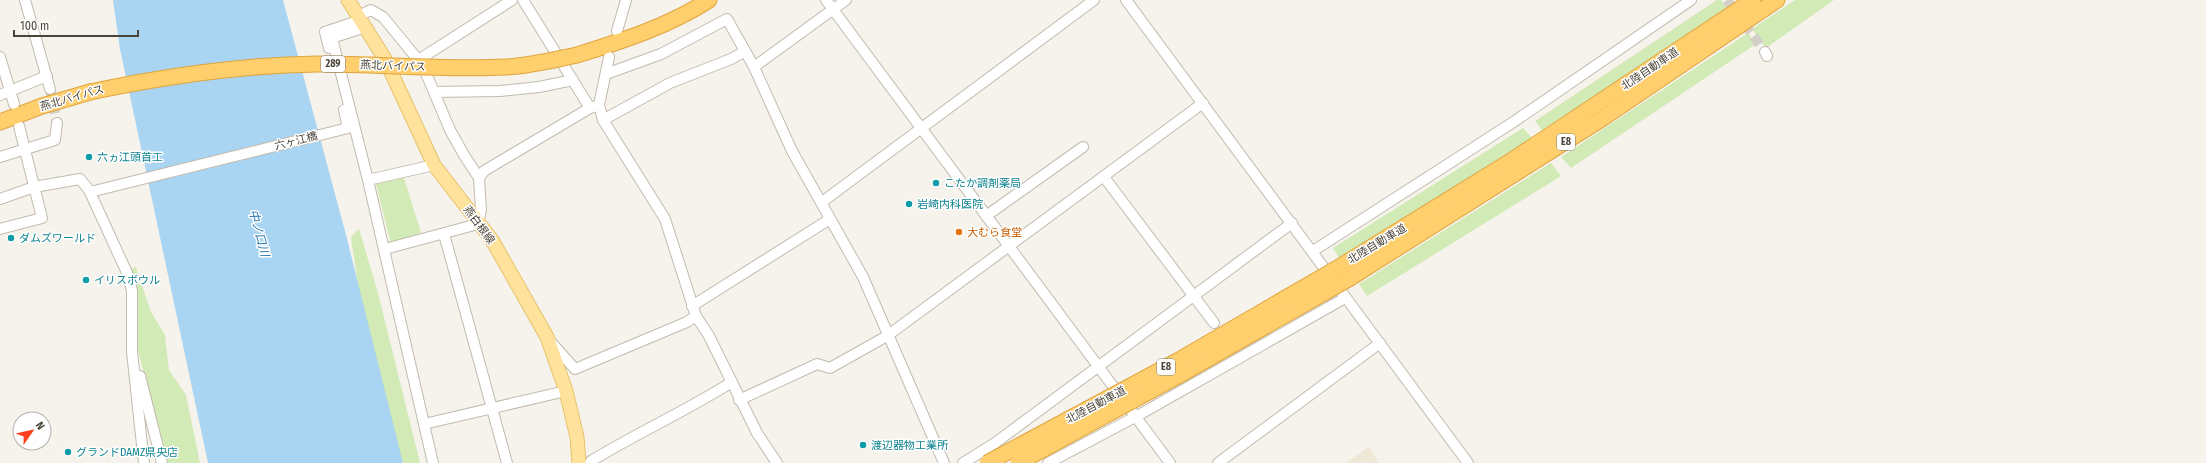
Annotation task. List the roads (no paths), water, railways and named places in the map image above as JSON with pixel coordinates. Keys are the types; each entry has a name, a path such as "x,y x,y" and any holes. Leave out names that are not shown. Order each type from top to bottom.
{"highway":[{"name":"燕北バイパス","path":"0,122 42,106 90,92 173,76 244,68 317,64 463,68 507,67 542,63 577,55 617,43 659,26 709,0"},
{"name":"北陸自動車道","path":"987,463 1345,272 1753,0"},
{"name":"北陸自動車道","path":"1018,463 1185,372 1345,272 1603,118 1777,0"}],"main road":[{"name":"燕白根線","path":"348,0 360,24 384,59 434,165 478,224 492,240 547,337 566,390 577,437 579,463"}],"street":[{"path":"25,0 50,89"},
{"path":"420,59 512,0"},
{"path":"523,0 573,80 595,107 665,219 696,316 732,382 739,400 774,462"},
{"path":"617,32 626,0"},
{"path":"826,0 1009,247 1137,416 1170,463"},
{"path":"754,67 846,0"},
{"path":"822,202 1094,0"},
{"path":"1126,0 1313,251 1466,462"},
{"path":"1313,251 1515,122 1691,0"},
{"path":"385,249 478,224 481,210 479,178 460,149 420,59 415,56 383,17 371,10 360,24 332,38 385,249 433,463"},
{"path":"606,74 661,54 727,19 744,52 754,67 792,151 863,277 887,336 944,463"},
{"name":"六ヶ江橋","path":"90,192 348,128 325,32 352,23 360,24"},
{"path":"603,120 670,82 731,59 744,52"},
{"path":"479,178 484,171 595,107 606,74 609,57"},
{"path":"0,58 14,104"},
{"path":"0,95 46,76"},
{"path":"434,92 500,92 573,80"},
{"path":"739,400 817,364 830,368 887,336 1203,103"},
{"path":"0,157 25,148 55,140 57,123"},
{"path":"0,229 42,218 20,126"},
{"path":"986,216 1083,147"},
{"path":"368,180 434,165"},
{"path":"1104,177 1214,323"},
{"path":"0,199 34,187 80,178 90,192 128,275 132,292 132,344 144,463"},
{"path":"692,306 830,219"},
{"path":"963,463 995,443 1292,223"},
{"path":"444,234 507,463"},
{"path":"1048,463 1137,416 1346,298"},
{"path":"547,337 575,369 687,322 696,316"},
{"path":"1218,463 1380,343"},
{"path":"132,344 162,463"},
{"path":"590,463 591,460 620,443 700,402 732,382"},
{"path":"424,424 566,390"}],"water":[{"name":"中ノ口川","path":"113,0 283,0 346,235 403,463 208,463 120,49"}],"tunnel":[{"path":"1727,0 1765,52"},
{"path":"50,89 57,123"}],"place":[{"name":"六ヵ江頭首工","path":"89,157"},
{"name":"こたか調剤薬局","path":"936,183"},
{"name":"岩崎内科医院","path":"909,204"},
{"name":"大むら食堂","path":"959,232"},
{"name":"ダムズワールド","path":"11,238"},
{"name":"イリスボウル","path":"86,280"},
{"name":"渡辺器物工業所","path":"863,445"},
{"name":"グランドDAMZ県央店","path":"68,452"}]}
